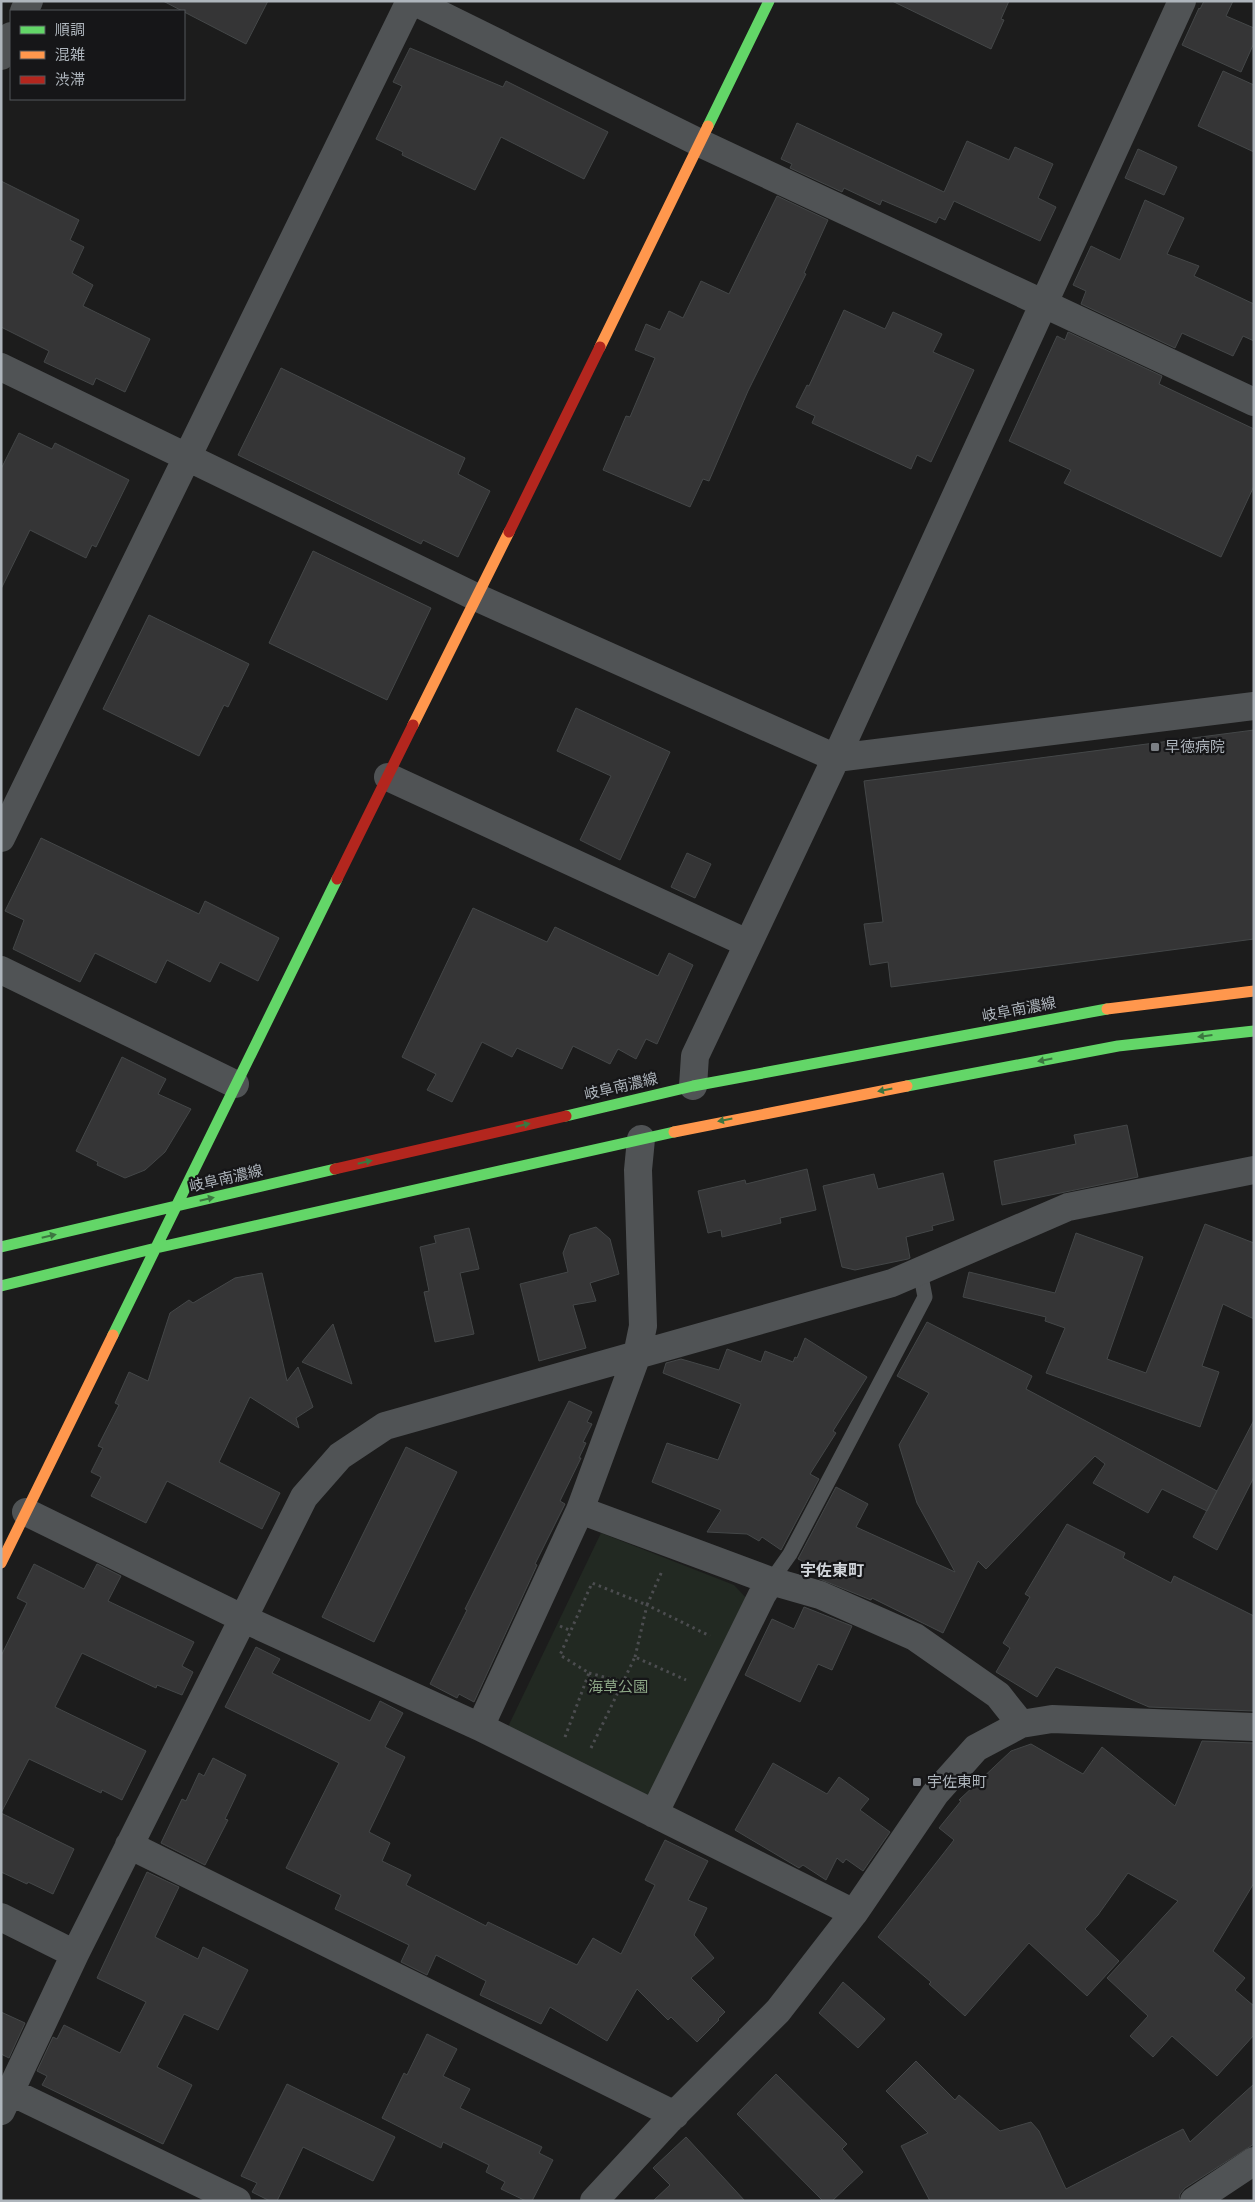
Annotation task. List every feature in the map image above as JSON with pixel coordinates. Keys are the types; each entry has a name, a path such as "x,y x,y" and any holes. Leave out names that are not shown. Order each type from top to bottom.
{"main road":[{"path":"1,1563 178,1206 235,1084 478,598 769,1"},
{"name":"岐阜南濃線","path":"1,1247 693,1086 1100,1010 1254,990"},
{"path":"1,1286 156,1248 721,1121 1118,1046 1254,1031"}],"street":[{"path":"1,838 187,455 412,1 700,143 1254,402"},
{"path":"693,1086 695,1056 836,758 1182,1"},
{"path":"1,56 10,38"},
{"path":"1,367 187,455 478,598 836,758 1254,706"},
{"path":"388,777 747,943"},
{"path":"1,970 235,1084"},
{"path":"480,1727 580,1510 637,1355 643,1326 638,1170 641,1139"},
{"path":"237,2201 6,2102 75,1954 242,1618 304,1498 340,1456 385,1426 892,1283 1068,1207 1254,1170"},
{"path":"580,1510 771,1581 820,1596 915,1637 998,1695 1021,1724"},
{"path":"26,1512 242,1618 480,1727 854,1913"},
{"path":"654,1814 762,1595 771,1581"},
{"path":"594,2201 675,2115 778,2011 854,1913 936,1794 976,1748 1021,1724 1052,1719 1254,1727"},
{"path":"129,1845 675,2115"},
{"path":"1,1917 75,1954"},
{"path":"1194,2201 1254,2161"}],"lane":[{"path":"771,1581 790,1554 926,1297 920,1271"}],"path":[{"path":"588,1754 635,1657 647,1604 674,1544"},
{"path":"624,1682 589,1674 560,1655 592,1583 647,1604 716,1639"},
{"path":"635,1657 687,1680"},
{"path":"562,1744 589,1674"}],"green space":[{"name":"海草公園","path":"601,1533 734,1585 749,1601 654,1801 506,1731"}],"building":[{"path":"163,1 268,1 246,44 185,12 185,10 180,10"},
{"path":"892,1 1009,1 1001,19 1004,20 991,49"},
{"path":"1204,1 1233,1 1226,16 1254,28 1254,43 1241,72 1182,45"},
{"path":"410,48 503,87 506,81 608,132 584,179 501,137 475,190 402,155 403,152 376,139 402,86 393,82"},
{"path":"1223,71 1254,85 1254,152 1198,126"},
{"path":"797,123 944,192 967,141 1009,160 1015,147 1053,164 1038,198 1056,207 1040,241 954,201 945,220 939,217 936,223 882,200 880,205 844,188 842,192 790,168 792,164 781,159"},
{"path":"1138,149 1177,167 1164,195 1125,178"},
{"path":"1,181 79,220 70,240 84,247 72,273 93,285 83,306 150,339 125,392 96,378 93,385 44,362 49,351 1,327"},
{"path":"777,196 828,220 804,273 806,274 748,391 709,481 703,479 690,507 603,470 626,416 630,417 655,358 635,350 646,324 660,330 669,311 683,318 701,281 729,294"},
{"path":"1145,200 1184,218 1167,254 1199,266 1194,276 1254,304 1254,341 1243,336 1233,356 1182,333 1175,348 1081,304 1086,291 1073,285 1091,246 1120,260"},
{"path":"844,310 885,329 893,312 942,334 933,352 974,370 931,462 917,455 911,469 812,423 815,416 796,407 807,385 809,386"},
{"path":"1068,332 1162,376 1159,384 1254,429 1254,486 1221,557 1064,483 1071,470 1009,441 1057,336 1065,340"},
{"path":"281,368 465,458 458,474 490,491 458,557 423,540 421,544 238,455"},
{"path":"19,433 52,449 55,443 129,480 96,547 92,545 86,558 30,530 1,589 1,469"},
{"path":"313,551 431,608 387,700 269,643"},
{"path":"149,615 249,664 228,707 224,705 199,756 103,709"},
{"path":"576,708 670,752 620,860 580,840 611,776 557,751"},
{"path":"1254,730 1254,939 891,987 888,962 870,965 864,924 883,922 864,781"},
{"path":"41,838 199,914 205,901 279,938 258,981 220,962 210,982 167,960 156,983 95,953 80,982 13,949 24,920 5,911"},
{"path":"687,853 711,864 695,898 671,887"},
{"path":"473,908 547,942 555,927 658,976 669,953 693,965 657,1044 646,1039 636,1059 618,1049 610,1064 573,1046 562,1069 517,1048 512,1057 482,1042 452,1102 427,1090 436,1074 402,1057"},
{"path":"122,1057 166,1079 158,1094 191,1109 165,1152 145,1170 125,1178 97,1165 98,1162 76,1151"},
{"path":"1127,1125 1138,1177 1002,1205 994,1161 1076,1144 1074,1135"},
{"path":"807,1169 816,1210 780,1218 781,1223 722,1237 721,1230 708,1233 698,1191 745,1180 746,1184"},
{"path":"943,1173 954,1220 932,1226 933,1230 906,1237 910,1258 908,1259 855,1270 842,1267 823,1186 874,1174 878,1189"},
{"path":"1205,1224 1254,1243 1254,1319 1223,1304 1202,1366 1219,1372 1200,1427 1046,1373 1065,1328 1045,1321 1046,1317 963,1297 969,1272 1055,1293 1076,1233 1143,1257 1107,1359 1146,1373"},
{"path":"596,1227 610,1239 619,1274 590,1283 596,1301 573,1305 586,1348 539,1361 520,1284 568,1272 563,1253 570,1235"},
{"path":"469,1228 479,1269 460,1273 474,1334 435,1342 424,1292 429,1291 420,1247 436,1243 434,1236"},
{"path":"262,1273 287,1381 298,1367 313,1407 296,1418 299,1428 250,1397 219,1462 280,1493 262,1529 167,1481 146,1523 91,1496 101,1477 91,1472 103,1448 98,1446 119,1405 115,1403 129,1372 148,1381 170,1313 189,1300 193,1303 235,1278"},
{"path":"927,1322 1032,1376 1026,1389 1217,1491 1207,1511 1162,1489 1148,1513 1093,1483 1105,1464 1095,1456 986,1569 978,1561 943,1633 872,1598 871,1600 817,1578 820,1570 798,1559 836,1487 868,1504 856,1527 955,1572 917,1503 899,1445 929,1393 897,1376"},
{"path":"333,1324 352,1384 302,1362"},
{"path":"805,1338 867,1377 833,1431 836,1433 810,1474 819,1479 781,1550 762,1537 759,1541 747,1534 707,1532 721,1510 652,1482 667,1443 718,1460 741,1404 663,1373 666,1363 681,1359 719,1370 727,1349 761,1362 765,1351 793,1362 795,1357 797,1358"},
{"path":"569,1401 592,1412 587,1422 592,1424 583,1442 586,1443 579,1458 581,1458 560,1501 565,1504 535,1564 537,1565 474,1702 459,1694 457,1698 430,1684 467,1610 465,1609"},
{"path":"1254,1420 1254,1477 1217,1550 1193,1537"},
{"path":"406,1447 457,1472 374,1642 322,1617"},
{"path":"1067,1524 1125,1553 1123,1558 1171,1583 1174,1576 1254,1616 1254,1711 1149,1707 1056,1667 1037,1697 996,1672 1010,1648 1003,1643 1030,1597 1025,1594"},
{"path":"34,1564 84,1589 97,1564 121,1576 108,1601 194,1642 182,1666 193,1672 182,1695 157,1685 156,1688 82,1653 55,1707 146,1751 122,1800 102,1790 101,1793 29,1759 1,1813 1,1656 27,1603 17,1598"},
{"path":"804,1607 852,1626 832,1670 818,1664 800,1702 745,1675 772,1619 794,1629"},
{"path":"256,1647 280,1659 272,1673 370,1721 380,1701 403,1713 385,1747 405,1757 369,1832 390,1843 382,1861 411,1875 406,1885 486,1926 488,1922 577,1965 593,1938 621,1954 655,1885 645,1880 665,1840 708,1861 688,1900 707,1908 694,1935 714,1958 691,1978 725,2012 719,2020 697,2042 671,2017 668,2020 637,1989 607,2041 550,2007 541,2024 480,1995 486,1981 436,1955 427,1975 401,1962 409,1945 335,1909 341,1895 286,1868 339,1763 225,1707"},
{"path":"1202,1741 1254,1743 1254,1883 1213,1951 1245,1978 1235,1990 1254,2006 1254,2035 1217,2076 1172,2036 1153,2057 1130,2036 1148,2016 1107,1978 1178,1901 1128,1873 1098,1915 1085,1929 1119,1961 1087,1996 1029,1943 965,2016 929,1984 931,1982 878,1937 954,1840 939,1828 961,1801 959,1800 1011,1751 1031,1744 1083,1774 1102,1747 1175,1806"},
{"path":"213,1758 246,1775 225,1819 228,1820 205,1865 161,1843 182,1799 186,1801 199,1773 204,1776"},
{"path":"773,1763 827,1794 839,1777 869,1799 860,1810 890,1832 863,1871 846,1859 843,1863 837,1858 826,1880 803,1865 799,1868 735,1830"},
{"path":"1,1813 74,1849 53,1894 1,1872"},
{"path":"147,1872 179,1887 155,1937 198,1959 203,1947 248,1970 218,2030 184,2014 157,2067 192,2085 163,2144 42,2085 47,2076 37,2071 53,2037 57,2039 64,2025 120,2053 146,2002 97,1978"},
{"path":"843,1982 885,2019 858,2048 819,2013"},
{"path":"1,2012 25,2023 9,2058 1,2054"},
{"path":"427,2034 457,2049 443,2076 470,2089 460,2108 542,2147 539,2153 553,2160 532,2201 526,2201 501,2189 505,2182 486,2172 489,2165 443,2142 441,2148 382,2118 404,2073 407,2075"},
{"path":"916,2061 955,2100 959,2095 1000,2131 1031,2122 1039,2131 1066,2189 1183,2129 1190,2142 1254,2084 1254,2144 1185,2188 1180,2194 1179,2201 930,2201 901,2146 928,2133 886,2091"},
{"path":"776,2074 847,2144 842,2149 863,2172 832,2201 823,2201 737,2114"},
{"path":"287,2084 395,2137 373,2181 303,2147 277,2201 270,2201 252,2192 257,2183 241,2176"},
{"path":"686,2137 745,2201 653,2201 670,2185 653,2168"}],"traffic: fast":[{"path":"708,126 769,1"},
{"path":"113,1335 337,879"},
{"path":"566,1116 693,1086 1107,1009"},
{"path":"907,1086 1118,1046 1254,1031"},
{"path":"1,1286 156,1248 674,1132"},
{"path":"1,1247 335,1169"}],"traffic: slow":[{"path":"600,347 708,126"},
{"path":"413,725 509,532"},
{"path":"1107,1009 1254,991"},
{"path":"674,1132 907,1086"},
{"path":"1,1563 113,1335"}],"traffic: jam":[{"path":"509,532 600,347"},
{"path":"337,879 413,725"},
{"path":"335,1169 566,1116"}],"place":[{"name":"早徳病院","path":"1155,747"},
{"name":"宇佐東町","path":"917,1782"}],"district":[{"name":"宇佐東町","path":"832,1571"}]}
